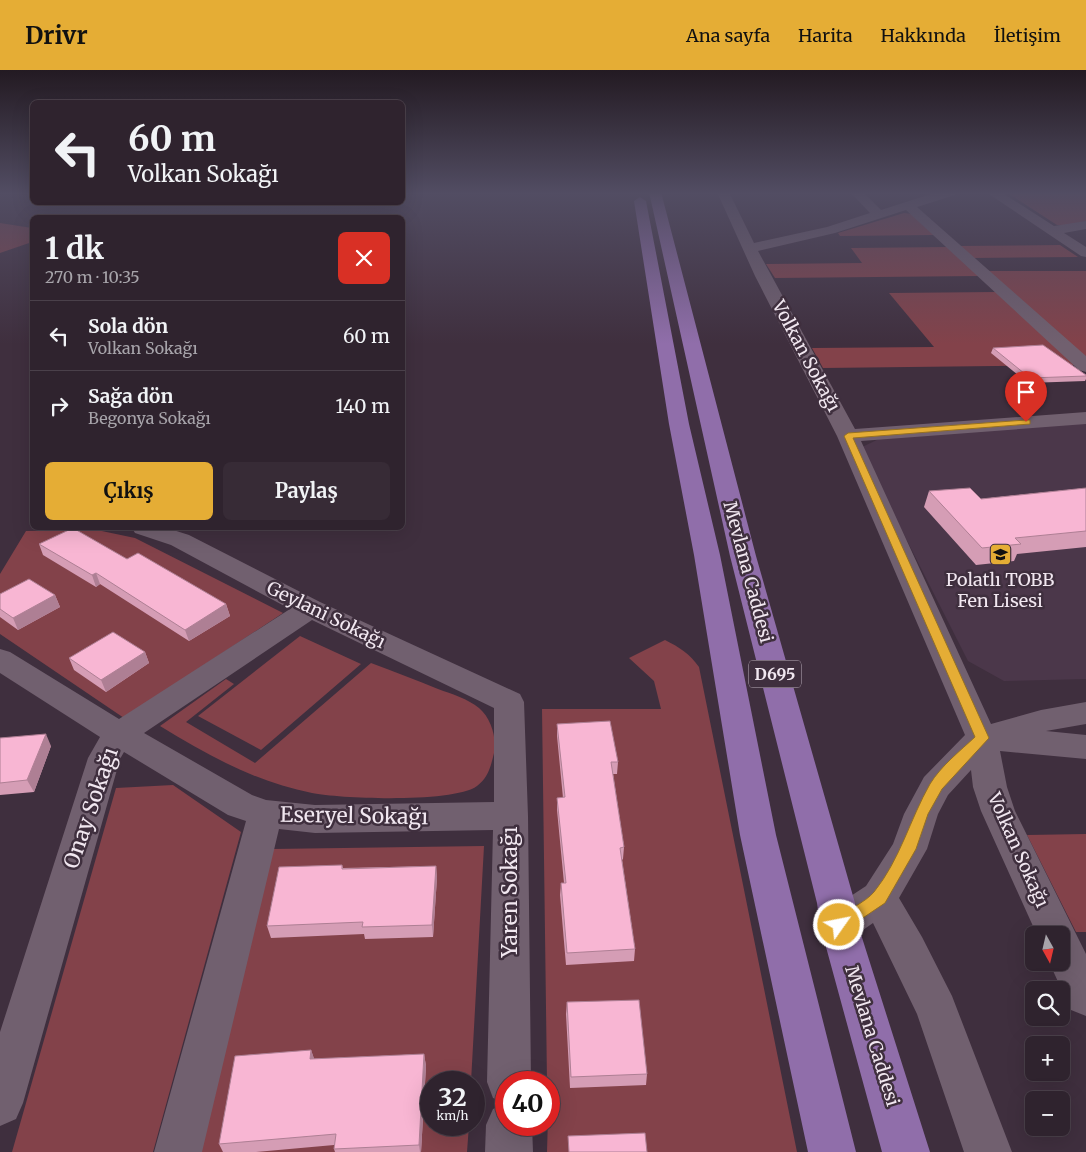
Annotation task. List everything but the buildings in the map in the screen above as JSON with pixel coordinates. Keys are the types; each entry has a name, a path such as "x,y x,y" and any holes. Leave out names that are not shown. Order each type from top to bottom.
{"main road":[{"name":"Mevlana Caddesi","path":"647,242 678,424 707,555 758,835 832,1152"},
{"name":"Mevlana Caddesi","path":"668,242 740,547 836,903 839,925 906,1152"}],"street":[{"name":"Volkan Sokağı","path":"748,242 763,276 848,436 982,738 990,787 998,811 1052,926"},
{"path":"751,248 775,242"},
{"path":"949,242 1086,366"},
{"path":"1070,242 1086,253"},
{"path":"848,436 1086,418"},
{"name":"Geylani Sokağı","path":"150,530 180,540 310,608 509,702"},
{"name":"Onay Sokağı","path":"0,1102 104,758 119,734 310,608"},
{"name":"Eseryel Sokağı","path":"0,659 119,734 240,805 265,814 315,819 511,816"},
{"name":"Yaren Sokağı","path":"509,702 511,816 509,1071"},
{"path":"839,925 879,898 909,849 921,814 936,786 954,765 982,738 1040,721 1086,713"},
{"path":"982,738 1086,747"},
{"path":"178,1152 265,814"},
{"path":"879,898 908,950 937,1010 988,1152"},
{"path":"1070,963 1086,996"},
{"path":"509,1136 509,1152"}],"shaded area":[{"path":"0,242 30,242 30,243 0,253"},
{"path":"1060,245 1078,257 972,258 958,246"},
{"path":"948,247 979,276 775,278 766,264 862,263 851,248"},
{"path":"987,271 1086,271 1086,359"},
{"path":"996,292 1075,365 823,368 812,348 934,347 889,293"},
{"name":"Polatlı TOBB Fen Lisesi","path":"1086,422 1086,679 1004,681 968,661 860,448 881,438"},
{"path":"97,530 135,538 283,613 124,718 0,634 0,574 26,531"},
{"path":"300,636 361,664 261,750 198,716"},
{"path":"665,640 684,651 699,667 797,1152 547,1152 547,1136 560,1136 560,1071 547,1071 542,709 661,709 654,681 629,658"},
{"path":"371,663 460,697 483,712 490,723 495,747 490,767 481,783 465,791 423,797 371,798 312,793 272,782 233,767 160,726 226,679 234,684 186,722 255,763"},
{"path":"173,785 241,832 153,1152 12,1152 116,788"},
{"path":"1086,834 1086,932 1076,932 1027,835"},
{"path":"484,846 472,1071 420,1071 420,1136 468,1136 467,1152 199,1152 272,849"}],"place":[{"name":"Polatlı TOBB Fen Lisesi","path":"1000,555"}],"route":[{"path":"839,925 879,898 909,849 921,814 936,786 954,765 982,738 848,436 1026,422"}]}
